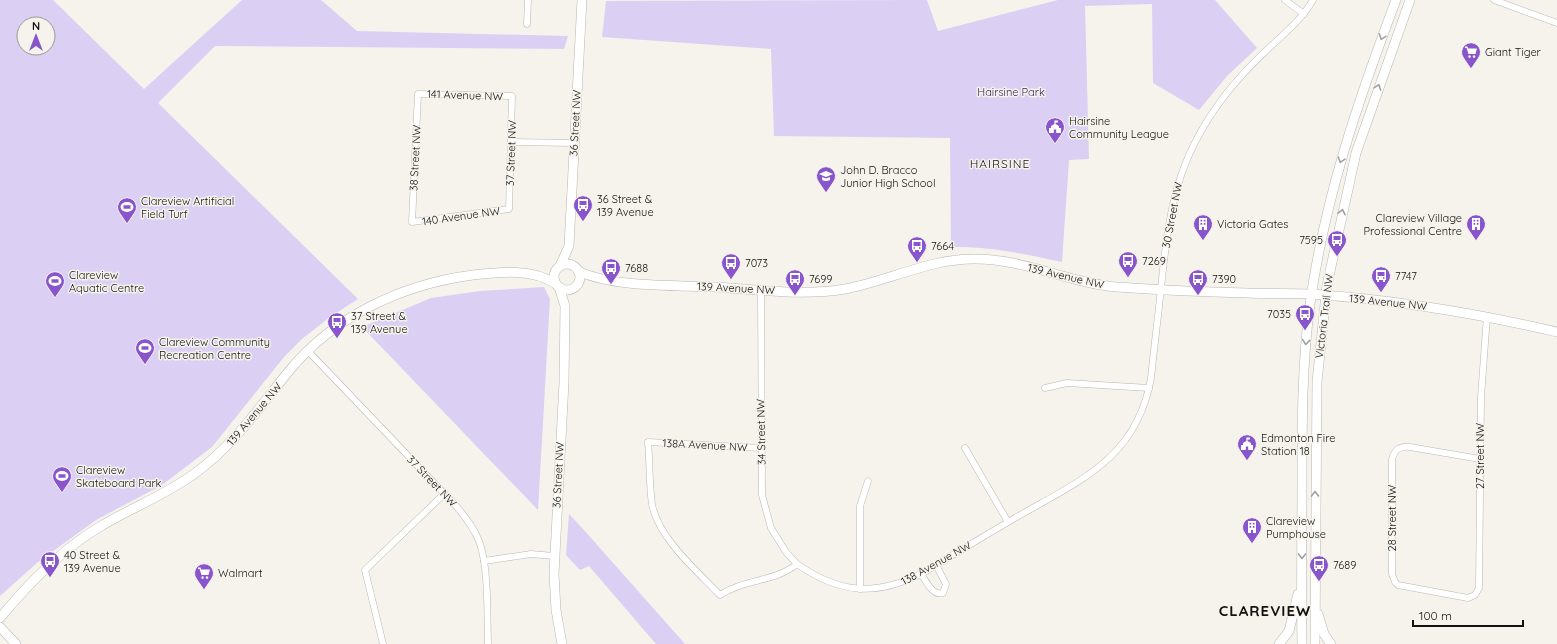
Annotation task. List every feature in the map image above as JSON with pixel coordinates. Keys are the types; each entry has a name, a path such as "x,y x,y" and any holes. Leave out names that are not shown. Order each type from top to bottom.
{"street":[{"path":"527,24 528,0"},
{"name":"36 Street NW","path":"577,270 569,246 582,0"},
{"path":"1285,0 1304,14"},
{"name":"30 Street NW","path":"1111,458 1123,445 1135,427 1149,388 1171,207 1179,178 1196,140 1215,108 1241,75 1304,14 1312,0"},
{"name":"Victoria Trail NW","path":"1302,644 1301,575 1303,387 1305,351 1312,294 1334,184 1369,73 1396,0"},
{"name":"Victoria Trail NW","path":"1315,644 1317,382 1325,296 1338,228 1356,153 1410,0"},
{"path":"1494,0 1557,23"},
{"name":"141 Avenue NW","path":"418,94 512,96"},
{"name":"38 Street NW","path":"412,222 418,94"},
{"name":"37 Street NW","path":"509,209 512,96"},
{"path":"511,142 574,143"},
{"name":"140 Avenue NW","path":"412,222 509,209"},
{"name":"36 Street NW","path":"559,267 569,246"},
{"name":"139 Avenue NW","path":"577,270 600,278 639,283 813,292 845,289 941,262 976,259 1006,262 1091,283 1246,293 1312,294 1405,303 1487,316 1557,332"},
{"path":"569,264 577,270 579,280 573,288 558,286 554,276 559,267 569,264"},
{"name":"139 Avenue NW","path":"534,275 559,267"},
{"name":"139 Avenue NW","path":"0,618 42,573 90,532 176,486 213,459 247,425 289,371 330,332 353,316 409,289 438,281 482,274 518,273 534,275 548,278 558,286"},
{"name":"139 Avenue NW","path":"573,288 600,278"},
{"name":"36 Street NW","path":"558,286 565,306 564,382 554,556 556,610 562,644"},
{"name":"36 Street NW","path":"565,306 573,288"},
{"name":"34 Street NW","path":"761,290 762,495 766,515 778,539 798,564"},
{"name":"27 Street NW","path":"1475,595 1480,584 1480,459 1482,382 1487,316"},
{"name":"37 Street NW","path":"308,352 444,494 473,527 480,542 484,561 488,644"},
{"path":"1045,388 1067,383 1149,388"},
{"name":"138A Avenue NW","path":"761,448 648,442 652,505 662,528 677,551 720,595 731,588 783,574 798,564"},
{"name":"28 Street NW","path":"1475,595 1463,597 1398,585 1395,582 1392,574 1392,459 1397,449 1410,447 1480,459"},
{"path":"966,448 1008,522"},
{"name":"138 Avenue NW","path":"798,564 828,582 840,586 860,589 888,587 921,574 1090,475 1111,458"},
{"path":"860,589 860,506 868,481"},
{"path":"383,644 365,570 444,494"},
{"path":"484,561 541,554 554,556"},
{"path":"921,574 932,590 936,593 943,593 946,584 936,565"},
{"path":"1279,644 1285,637 1292,623 1301,575"},
{"path":"1315,603 1324,634 1331,644"},
{"path":"0,627 16,644"}],"green space":[{"path":"0,0 53,0 144,89 242,0 321,0 357,31 568,36 564,49 215,46 158,103 358,299 330,317 302,339 284,357 212,447 162,485 96,520 38,562 0,596"},
{"name":"Hairsine Park","path":"927,0 938,31 1058,0 1215,0 1257,48 1227,76 1199,110 1153,83 1152,4 1085,6 1089,159 1069,160 1062,262 993,249 951,247 950,138 774,136 771,49 602,37 606,1"},
{"path":"544,287 550,299 538,510 362,327 431,298 480,291"},
{"path":"569,514 685,644 656,644 589,566 580,570 566,555"}],"place":[{"name":"Giant Tiger","path":"1471,69"},
{"name":"Hairsine Community League","path":"1055,144"},
{"name":"John D. Bracco Junior High School","path":"826,193"},
{"name":"36 Street & 139 Avenue","path":"583,222"},
{"name":"Clareview Artificial Field Turf","path":"127,224"},
{"name":"Victoria Gates","path":"1203,241"},
{"name":"Clareview Village Professional Centre","path":"1476,241"},
{"name":"7595","path":"1337,257"},
{"name":"7664","path":"917,263"},
{"name":"7269","path":"1128,278"},
{"name":"7073","path":"731,280"},
{"name":"7688","path":"611,285"},
{"name":"7747","path":"1381,293"},
{"name":"7699","path":"795,296"},
{"name":"7390","path":"1198,296"},
{"name":"Clareview Aquatic Centre","path":"55,298"},
{"name":"7035","path":"1305,331"},
{"name":"37 Street & 139 Avenue","path":"337,339"},
{"name":"Clareview Community Recreation Centre","path":"145,365"},
{"name":"Edmonton Fire Station 18","path":"1247,461"},
{"name":"Clareview Skateboard Park","path":"62,493"},
{"name":"Clareview Pumphouse","path":"1252,544"},
{"name":"40 Street & 139 Avenue","path":"50,578"},
{"name":"7689","path":"1319,582"},
{"name":"Walmart","path":"204,590"}],"district":[{"name":"HAIRSINE","path":"1000,164"},
{"name":"CLAREVIEW","path":"1265,611"}]}
